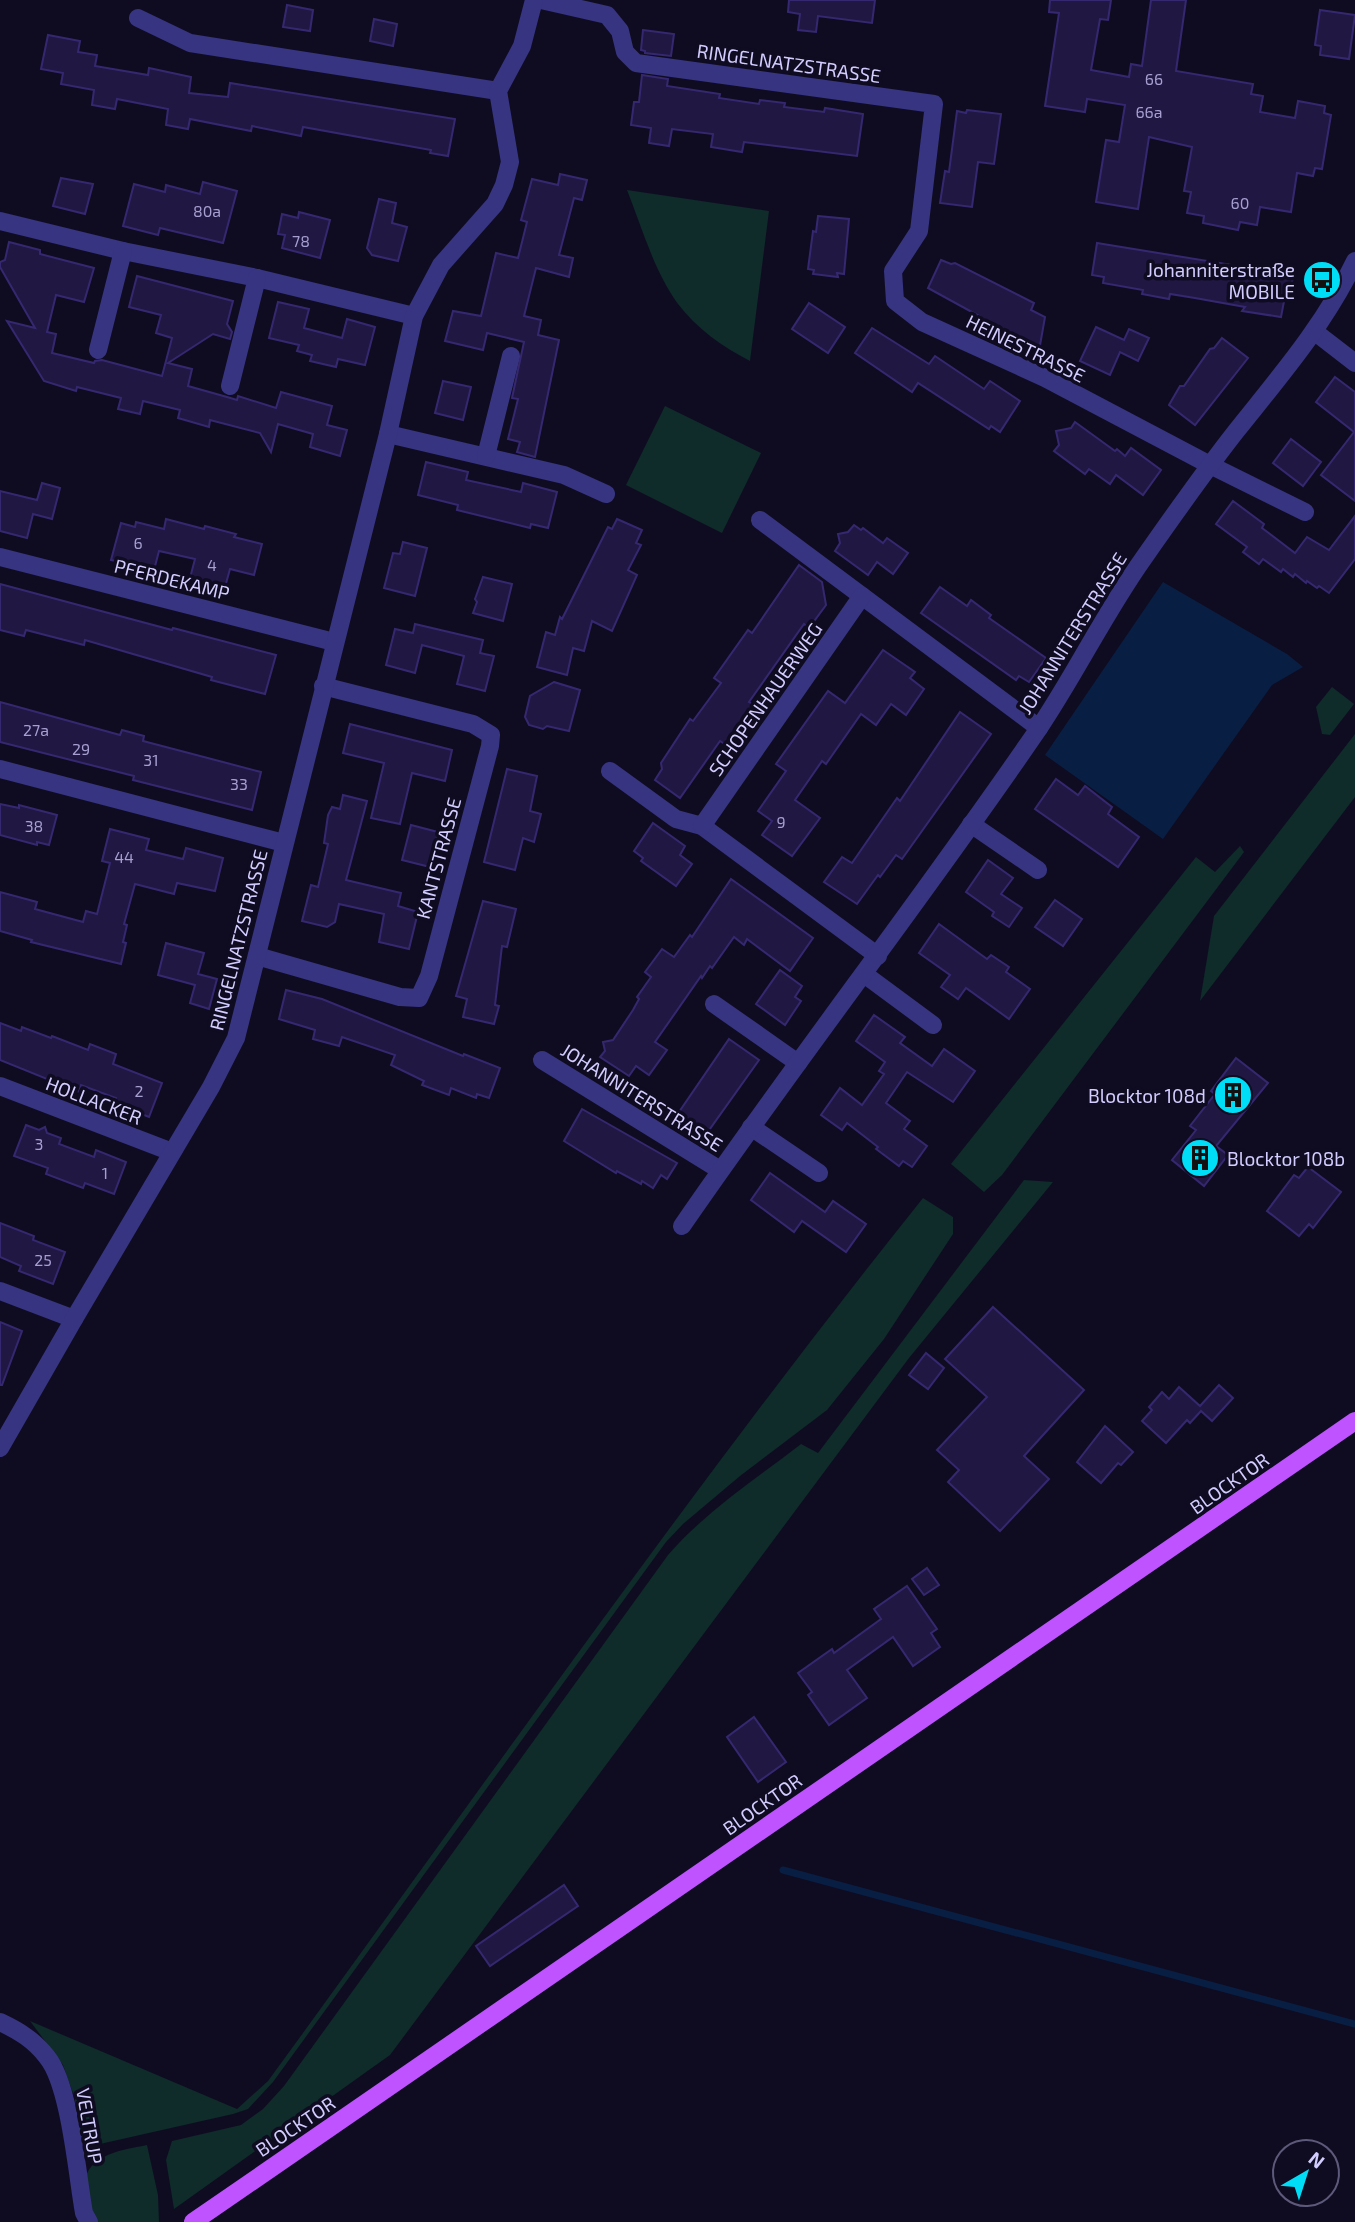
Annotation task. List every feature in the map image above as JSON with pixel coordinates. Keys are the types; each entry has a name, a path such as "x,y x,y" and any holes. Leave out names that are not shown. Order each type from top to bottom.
{"main road":[{"name":"BLOCKTOR","path":"193,2222 1355,1421"}],"street":[{"path":"138,18 190,43 498,91 522,46 534,0"},
{"name":"RINGELNATZSTRASSE","path":"541,0 607,15 620,31 625,52 636,63 934,104 919,231"},
{"name":"RINGELNATZSTRASSE","path":"0,1448 231,1049 257,956 388,434 414,316 441,265 495,204 504,185 510,162 498,91"},
{"path":"0,221 414,316"},
{"name":"HEINESTRASSE","path":"919,231 893,271 895,300 922,321 1045,378 1210,465"},
{"path":"98,350 123,251"},
{"name":"JOHANNITERSTRASSE","path":"682,1226 1039,728 1140,563 1210,465 1315,331 1340,293 1355,261"},
{"path":"230,386 257,278"},
{"path":"1315,331 1355,363"},
{"path":"486,456 511,356"},
{"path":"388,434 564,475 606,494"},
{"path":"1210,465 1305,512"},
{"path":"760,520 1039,728"},
{"name":"PFERDEKAMP","path":"0,557 334,642"},
{"name":"SCHOPENHAUERWEG","path":"702,826 862,596"},
{"name":"KANTSTRASSE","path":"257,956 400,997 419,998 429,976 490,746 491,735 473,724 323,686"},
{"path":"0,769 284,843"},
{"path":"610,771 676,818 702,826 878,956"},
{"path":"971,824 1038,870"},
{"path":"864,974 933,1025"},
{"path":"714,1004 798,1063"},
{"name":"JOHANNITERSTRASSE","path":"542,1060 720,1170"},
{"name":"HOLLACKER","path":"0,1086 173,1152"},
{"name":"JOHANNITERSTRASSE","path":"751,1127 819,1173"},
{"path":"0,1291 74,1319"},
{"name":"VELTRUP","path":"0,2022 26,2035 49,2058 63,2087 84,2213 89,2222"}],"green space":[{"path":"627,190 769,211 750,361 711,337 678,304 655,263"},
{"path":"665,406 761,453 722,533 626,485"},
{"path":"1332,687 1354,704 1330,735 1322,734 1316,707"},
{"path":"1355,734 1355,797 1200,1001 1214,916"},
{"path":"1240,846 1244,852 1002,1175 984,1192 951,1164 1196,857 1215,872"},
{"path":"1024,1180 1053,1182 909,1358 390,2055 174,2209 166,2160 172,2141 241,2125 263,2109 284,2086 668,1555 714,1510 801,1444 818,1453"},
{"path":"923,1198 953,1217 953,1234 884,1339 827,1410 740,1476 683,1524 666,1542 273,2082 248,2109 100,2144 85,2145 76,2131 75,2099 63,2065 30,2021 237,2109 268,2081 672,1525"},
{"path":"147,2145 158,2195 159,2222 96,2222 84,2184 92,2166 118,2151"}],"water":[{"path":"1163,582 1287,654 1303,667 1272,685 1163,839 1045,755"}],"building":[{"path":"789,0 875,0 872,23 818,16 816,32 798,30 800,14 788,12"},
{"path":"1050,0 1111,0 1108,20 1100,19 1091,70 1129,77 1131,64 1142,66 1151,0 1186,0 1176,71 1253,84 1251,94 1263,96 1260,112 1295,118 1298,101 1325,106 1324,113 1331,115 1322,169 1315,168 1313,176 1297,173 1291,212 1260,207 1257,225 1240,222 1238,230 1203,223 1204,216 1187,213 1191,192 1184,191 1192,147 1149,137 1138,209 1096,202 1106,140 1119,142 1125,105 1087,99 1085,112 1045,106 1059,13 1049,12"},
{"path":"287,5 313,10 310,31 283,27"},
{"path":"1320,10 1355,15 1349,59 1320,55 1321,46 1315,45"},
{"path":"374,19 397,24 393,46 370,41"},
{"path":"643,30 674,34 671,56 645,53 641,50"},
{"path":"48,35 80,41 78,52 97,55 95,66 148,75 149,68 191,77 189,93 228,97 230,83 455,119 448,156 430,153 431,150 303,127 301,136 252,126 251,131 190,119 188,129 166,125 168,109 117,99 115,109 92,105 94,90 61,84 63,73 41,69"},
{"path":"642,75 668,79 667,86 720,94 719,98 759,104 760,100 785,103 784,107 824,112 825,108 863,114 857,156 744,142 742,152 711,147 713,134 672,129 669,146 649,143 651,128 631,125 634,102 639,102"},
{"path":"967,110 1001,114 994,164 978,162 972,207 940,203 945,171 949,172 957,111 966,113"},
{"path":"560,174 587,180 582,200 574,198 559,255 573,258 569,277 536,268 524,316 541,320 538,335 559,340 535,457 517,452 520,442 508,439 518,399 512,398 524,342 487,333 483,350 445,341 453,311 481,316 496,253 518,258 527,222 521,220 532,179 558,185"},
{"path":"61,178 93,184 85,214 53,206"},
{"path":"203,182 237,191 223,243 160,228 158,235 123,226 134,184 165,192 166,185 200,194"},
{"path":"379,199 396,203 392,223 407,227 398,261 372,255 367,248"},
{"path":"299,212 330,220 320,258 282,248 285,235 278,234 282,214 298,218"},
{"path":"818,216 849,219 844,274 837,273 838,277 813,274 814,270 808,269 813,231 816,232"},
{"path":"9,242 40,250 40,254 94,268 84,302 56,295 47,332 56,334 52,353 94,363 102,360 162,376 172,338 156,333 161,315 129,307 137,276 233,301 227,324 232,332 230,339 213,334 168,363 192,369 188,386 237,400 238,396 276,408 281,392 332,406 327,425 347,430 340,456 310,447 313,434 278,424 271,452 260,433 210,420 209,427 178,418 180,410 143,401 140,414 118,409 121,398 77,387 76,391 44,381 7,321 35,328 0,267 0,262 5,260"},
{"path":"1097,243 1293,275 1290,297 1285,296 1281,317 1242,311 1245,307 1195,298 1170,294 1169,299 1142,294 1143,290 1103,283 1104,277 1092,275"},
{"path":"941,260 955,263 1034,303 1031,310 1045,317 1039,351 978,323 981,317 928,288"},
{"path":"278,302 309,309 304,328 342,338 347,319 375,327 365,365 338,359 336,367 310,361 312,355 297,351 299,345 269,338"},
{"path":"809,303 845,327 828,353 792,329"},
{"path":"1096,327 1124,340 1129,329 1149,338 1138,361 1120,352 1110,375 1080,361"},
{"path":"872,328 929,364 935,356 984,389 990,381 1020,401 1000,432 991,426 989,429 918,383 912,392 855,353"},
{"path":"1222,338 1248,358 1195,425 1169,405 1180,386 1184,386 1210,349"},
{"path":"1335,377 1355,392 1355,501 1321,475 1354,432 1316,402"},
{"path":"443,381 471,387 463,420 435,413"},
{"path":"1075,422 1115,451 1117,449 1125,456 1131,448 1161,470 1143,495 1116,475 1110,484 1089,469 1085,474 1054,451 1059,445 1056,431 1071,428"},
{"path":"1291,439 1321,462 1303,486 1273,463"},
{"path":"426,462 468,472 466,480 521,492 523,483 557,492 548,528 531,524 530,528 457,510 458,505 418,495"},
{"path":"42,483 60,488 52,519 33,514 27,538 0,531 0,491 37,500"},
{"path":"1233,501 1264,524 1262,528 1295,553 1307,537 1329,550 1355,516 1355,559 1329,593 1319,586 1317,588 1307,581 1306,583 1295,574 1293,577 1283,569 1281,572 1263,559 1259,564 1243,552 1247,547 1216,524"},
{"path":"166,519 236,534 234,537 262,544 254,575 230,569 225,587 190,578 195,559 159,551 154,570 111,560 121,523 135,527 136,522 164,529"},
{"path":"617,519 642,530 636,543 641,545 628,570 637,575 612,631 592,621 584,651 573,648 567,675 537,667 546,632 555,635 560,617 562,619 608,527 612,529"},
{"path":"854,525 861,530 863,528 883,543 887,538 908,553 893,574 877,562 868,575 835,551 840,543 838,534 848,532"},
{"path":"403,542 427,548 415,596 384,588 393,553 400,554"},
{"path":"799,565 822,582 826,605 809,628 804,624 749,702 754,705 726,745 720,741 680,798 655,780 662,769 661,763 690,719 693,721 721,683 714,678 748,630 752,633"},
{"path":"483,577 512,584 503,621 473,613"},
{"path":"0,584 276,655 265,694 211,680 212,677 85,640 84,645 26,630 24,636 0,630"},
{"path":"940,587 967,606 971,600 991,615 989,618 1046,658 1029,682 1019,676 1016,680 921,613"},
{"path":"415,624 483,640 480,653 494,656 485,691 457,684 464,656 422,645 415,673 386,665 395,629 413,633"},
{"path":"883,650 915,672 910,678 924,689 906,715 891,704 876,725 861,714 826,764 822,761 795,800 820,818 792,856 762,835 772,821 758,811 786,771 776,764 828,691 845,703"},
{"path":"554,682 580,690 569,731 529,725 525,717 530,696"},
{"path":"0,702 120,735 122,730 144,736 143,741 261,772 252,810 0,742"},
{"path":"960,712 991,734 902,859 896,855 857,904 824,882 842,857 852,863 897,798 900,801"},
{"path":"350,724 452,750 445,781 412,773 400,824 371,818 384,763 343,753"},
{"path":"507,769 537,776 530,811 541,814 534,842 523,838 515,870 484,862"},
{"path":"1056,779 1078,795 1085,786 1112,807 1108,814 1139,837 1118,867 1035,809"},
{"path":"343,795 367,801 346,880 401,893 398,906 418,912 409,949 379,942 384,914 339,904 335,922 327,927 302,921 311,885 318,887 328,844 324,843 328,815 332,807 340,809"},
{"path":"0,804 19,808 19,805 57,815 49,845 37,842 37,845 0,835"},
{"path":"653,823 685,846 680,855 692,864 676,886 641,861 643,858 634,851"},
{"path":"411,825 438,832 430,867 402,860"},
{"path":"110,829 149,839 146,850 183,859 186,848 223,858 215,891 177,883 174,894 135,884 124,924 127,925 123,942 126,943 121,964 31,942 32,940 0,931 0,892 37,902 35,909 83,922 86,911 97,914 110,863 102,861"},
{"path":"988,860 1013,878 1001,894 1022,908 1009,927 992,916 994,912 966,892"},
{"path":"731,879 813,938 790,971 747,939 744,945 734,937 712,968 710,966 702,978 701,976 655,1042 667,1050 649,1075 636,1066 629,1076 600,1057 605,1051 603,1042 613,1040 633,1010 639,999 637,997 651,977 645,972 662,949 674,957 690,935 692,937"},
{"path":"1055,900 1082,919 1063,946 1035,927"},
{"path":"483,901 516,909 507,947 502,946 495,1005 499,1006 494,1024 463,1017 467,999 456,996"},
{"path":"939,924 987,959 991,955 1009,967 1006,972 1030,989 1009,1019 966,988 958,999 941,987 950,975 919,953"},
{"path":"166,943 204,953 198,974 217,979 209,1009 190,1003 195,985 158,975"},
{"path":"780,970 802,986 795,997 801,1001 785,1025 756,1004"},
{"path":"286,990 322,999 463,1056 464,1054 500,1068 489,1098 477,1094 476,1098 451,1088 449,1095 422,1085 424,1081 391,1065 395,1055 342,1037 339,1046 313,1039 315,1030 279,1019"},
{"path":"874,1015 905,1037 900,1043 932,1066 944,1049 975,1071 953,1102 907,1072 886,1103 910,1121 904,1129 927,1146 912,1167 903,1161 899,1166 847,1123 842,1130 821,1115 840,1088 862,1105 884,1074 879,1071 885,1062 856,1041"},
{"path":"0,1023 21,1031 22,1027 51,1038 52,1036 88,1050 90,1044 116,1054 113,1064 162,1083 149,1117 114,1103 116,1098 81,1085 79,1092 0,1060"},
{"path":"729,1039 759,1060 707,1133 679,1112"},
{"path":"1236,1058 1268,1083 1216,1146 1228,1155 1204,1186 1172,1160 1196,1130 1190,1126 1215,1094 1211,1091"},
{"path":"582,1109 677,1163 667,1179 661,1175 653,1188 642,1181 641,1184 617,1171 616,1173 564,1141"},
{"path":"26,1125 39,1130 45,1127 47,1133 61,1138 59,1144 94,1157 96,1150 126,1162 114,1194 85,1183 83,1188 46,1174 48,1168 14,1156"},
{"path":"1308,1167 1341,1192 1313,1228 1309,1224 1299,1236 1267,1211 1294,1175 1299,1178"},
{"path":"770,1173 825,1212 833,1201 866,1224 846,1252 802,1221 794,1232 751,1200"},
{"path":"0,1223 65,1252 53,1284 19,1271 21,1266 0,1257"},
{"path":"993,1307 1084,1390 1024,1456 1049,1479 1000,1531 948,1482 959,1470 937,1450 987,1397 945,1359"},
{"path":"0,1322 22,1331 2,1385 0,1385"},
{"path":"926,1353 944,1368 928,1389 909,1375"},
{"path":"1219,1385 1233,1398 1212,1421 1201,1411 1190,1423 1187,1420 1166,1443 1142,1421 1152,1410 1149,1407 1162,1392 1169,1399 1179,1387 1200,1406"},
{"path":"1105,1426 1133,1452 1121,1465 1118,1463 1101,1483 1077,1462"},
{"path":"927,1568 939,1585 924,1595 912,1579"},
{"path":"907,1586 937,1629 931,1633 940,1647 913,1666 893,1637 847,1670 867,1698 829,1725 808,1695 812,1692 798,1673 832,1649 834,1653 881,1619 874,1609"},
{"path":"754,1717 786,1762 758,1782 727,1737"},
{"path":"564,1885 578,1906 490,1966 476,1946"}],"waterway":[{"path":"783,1870 1355,2024"}],"place":[{"name":"Johanniterstraße MOBILE","path":"1322,280"},
{"name":"Blocktor 108d","path":"1233,1095"},
{"name":"Blocktor 108b","path":"1200,1158"}]}
